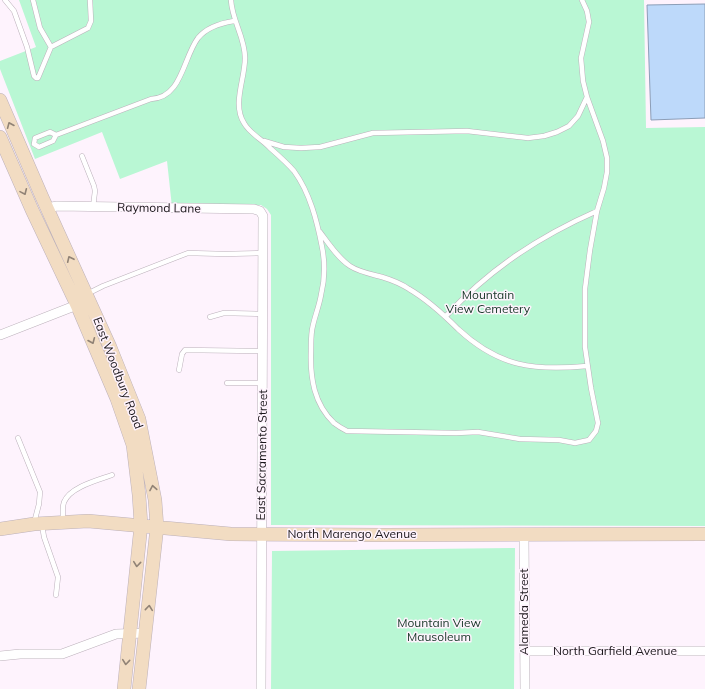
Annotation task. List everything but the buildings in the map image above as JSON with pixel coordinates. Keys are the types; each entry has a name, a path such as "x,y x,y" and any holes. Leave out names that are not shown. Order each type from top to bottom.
{"main road":[{"name":"East Woodbury Road","path":"0,100 28,147 46,208 133,445 141,525 124,689"},
{"name":"East Woodbury Road","path":"0,137 4,157 79,300 110,346 138,419 155,500 157,527 139,689"},
{"path":"4,157 28,147"},
{"name":"North Marengo Avenue","path":"0,529 38,524 88,521 231,534 705,534"}],"street":[{"name":"Raymond Lane","path":"46,208 57,206 254,209 260,212 263,216 264,222"},
{"name":"East Sacramento Street","path":"261,689 264,222"},
{"path":"0,335 79,300"},
{"name":"Alameda Street","path":"524,534 525,689"},
{"path":"0,656 20,654 62,654 116,634 146,633"},
{"name":"North Garfield Avenue","path":"525,651 705,651"}],"lane":[{"path":"5,0 14,11 28,47 34,76 36,78 38,78 51,47 88,28 91,21 90,0"},
{"path":"34,0 40,28 51,47"},
{"path":"231,0 234,21 241,34 245,58 239,97 239,112 244,123 251,132 264,142 294,171 304,187 316,219 319,232 324,258 324,277 322,294 312,330 311,377 315,394 324,411 335,424 347,431 456,434 478,432 520,439 559,440 575,443 589,440 596,431 598,423 587,366 585,347 585,289 597,210 607,172 607,158 603,141 587,97 582,74 581,58 589,22 587,11 582,0"},
{"path":"28,147 38,147 46,144 53,141 56,135 150,99 158,99 168,94 180,76 192,49 199,38 210,28 234,21"},
{"path":"264,142 302,148 320,147 373,133 466,131 528,138 544,136 558,132 570,126 578,116 587,97"},
{"path":"28,147 35,138 42,135 50,132 56,135"},
{"path":"82,156 94,186 95,191 93,207"},
{"path":"446,316 466,294 518,254 550,233 597,210"},
{"path":"319,232 340,258 351,267 396,281 428,301 472,341 487,351 505,360 543,368 587,366"},
{"path":"79,300 103,286 188,253 264,254"},
{"path":"210,317 224,312 263,314"},
{"path":"179,370 182,354 186,350 263,351"},
{"path":"227,383 263,383"},
{"path":"18,438 40,492 38,524 58,577 56,595"},
{"path":"63,522 64,501 72,490 112,474"}],"green space":[{"name":"Mountain View Cemetery","path":"19,0 644,0 646,128 705,127 705,526 271,525 271,215 267,209 261,205 172,207 167,161 120,179 102,132 35,159 0,69 0,61 36,47"},
{"name":"Mountain View Mausoleum","path":"515,548 514,689 271,689 272,551"}],"water":[{"path":"705,4 705,118 651,120 647,5"}]}
